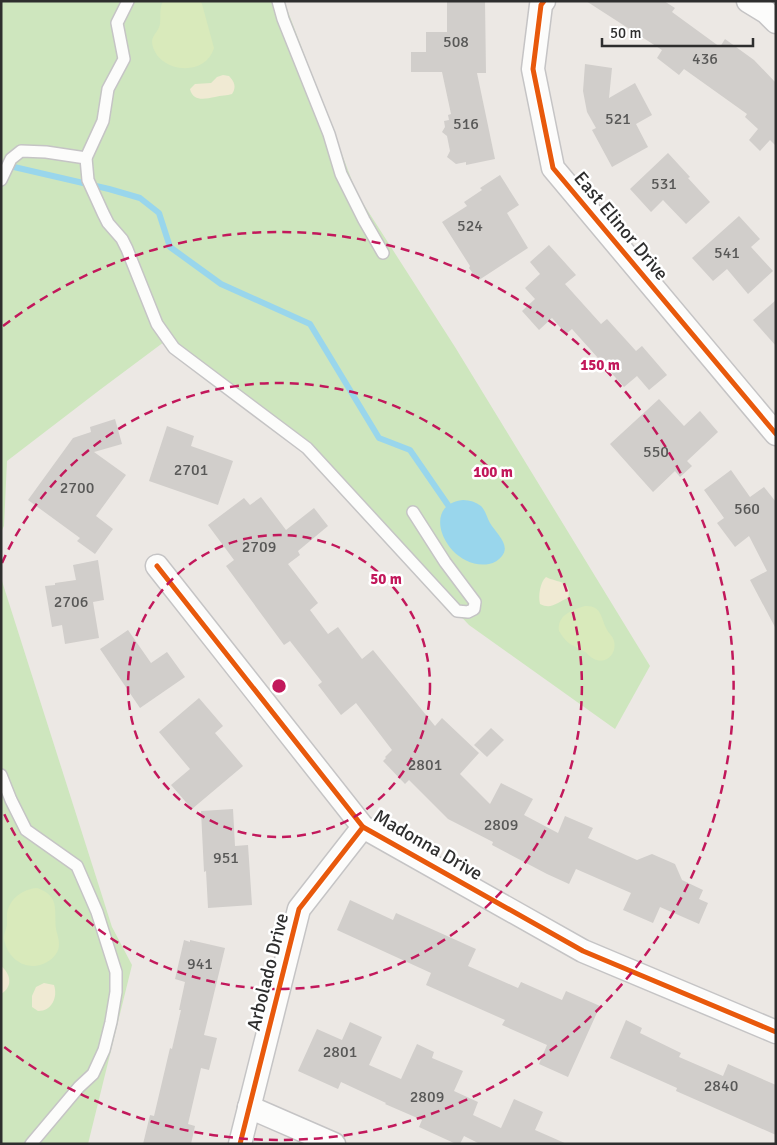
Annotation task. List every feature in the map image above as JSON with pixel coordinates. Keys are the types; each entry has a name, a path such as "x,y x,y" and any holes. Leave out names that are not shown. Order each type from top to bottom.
{"street":[{"name":"East Elinor Drive","path":"544,1 541,5 533,69 553,168 776,434"},
{"path":"748,1 766,12 776,22"},
{"name":"Madonna Drive","path":"157,566 364,827 583,951 776,1032"},
{"name":"Arbolado Drive","path":"240,1144 299,909 364,827"},
{"path":"249,1107 334,1144"}],"lane":[{"path":"128,1 116,23 124,60 108,89 103,121 86,158 88,180 108,223 122,238 157,324 174,348 307,448 458,611 468,612 474,609 475,602 445,562 413,512"},
{"path":"278,1 283,19 329,134 341,174 383,253"},
{"path":"1,180 11,159 21,151 46,152 86,158"},
{"path":"1,774 26,830 77,866 97,912 116,972 116,992 111,1022 104,1050 93,1074 79,1087 31,1144"}],"green space":[{"path":"1,1 284,1 357,194 455,347 650,666 615,729 469,625 304,449 164,342 7,461 4,526 1,532"},
{"path":"163,1 200,1 202,4 214,48 209,58 201,64 191,68 181,68 162,60 155,52 152,40 159,26"},
{"path":"1,578 112,927 132,965 88,1144 1,1144"},
{"path":"585,606 594,607 597,610 613,639 614,650 607,659 599,660 593,658 568,642 559,631 560,621 566,614"},
{"path":"37,888 53,899 59,947 52,959 41,965 34,966 22,963 11,955 4,940 4,934 7,925 7,913 11,903 22,892"}],"sand":[{"path":"229,76 233,82 235,87 232,94 203,99 194,96 190,89 195,84 211,83 217,77"},
{"path":"546,577 566,585 569,592 568,598 551,606 540,604 540,589"},
{"path":"1,966 9,977 9,984 1,994"},
{"path":"44,983 54,985 55,994 53,1002 47,1009 38,1011 32,1007 32,996 36,987"}],"water":[{"path":"463,500 477,503 481,506 490,523 502,539 505,548 504,552 495,562 489,564 474,563 461,558 443,536 440,524 442,513 449,504"}],"building":[{"path":"447,1 485,1 486,73 477,73 495,159 466,165 466,162 456,164 447,157 450,151 447,136 442,132 445,127 444,121 449,120 448,115 451,114 442,72 411,72 411,52 426,52 426,32 447,32"},
{"path":"586,1 664,1 675,8 672,12 720,47 725,39 754,60 776,83 776,146 770,140 760,151 749,140 758,129 745,117 747,114 684,69 679,75 657,58 662,50"},
{"path":"585,64 612,68 609,98 635,83 652,115 636,124 648,147 612,167 592,130 596,128 587,112 583,91"},
{"path":"668,153 710,202 686,224 663,200 651,212 630,189"},
{"path":"500,175 519,205 507,213 528,248 479,280 469,268 470,266 442,222 467,206 464,202 482,190 480,188"},
{"path":"739,216 760,239 751,247 773,271 748,294 727,269 713,281 692,258"},
{"path":"549,245 576,275 565,284 601,324 607,319 636,351 642,346 667,375 649,390 637,376 624,387 572,329 566,334 552,318 539,330 522,311 535,299 525,288 540,274 530,262"},
{"path":"776,300 776,346 753,320"},
{"path":"659,399 684,426 700,411 718,432 687,461 692,466 680,477 675,471 653,492 610,444"},
{"path":"115,419 122,444 94,452 126,475 96,516 113,529 95,554 77,541 80,538 28,500 73,438 91,432 90,427"},
{"path":"167,426 194,436 191,446 233,461 218,505 149,481"},
{"path":"731,470 750,497 764,487 776,502 776,629 750,580 767,571 749,536 735,547 717,523 724,518 704,490"},
{"path":"261,497 286,530 314,508 328,526 298,551 300,555 288,564 318,603 310,610 328,634 338,627 362,659 373,650 435,726 442,718 479,753 460,774 490,804 501,783 533,799 524,815 558,833 565,816 593,828 588,838 637,860 652,854 675,864 682,880 703,890 699,899 708,903 699,924 660,907 653,923 623,910 631,893 576,869 569,884 547,874 492,845 493,842 448,819 409,780 405,784 383,761 392,750 356,703 341,715 318,685 322,682 290,641 284,645 226,566 234,560 208,525 244,498 250,505"},
{"path":"98,560 104,600 93,602 99,638 65,644 62,625 52,627 45,586 76,580 73,565"},
{"path":"128,630 151,663 167,652 185,677 140,708 100,649"},
{"path":"199,698 223,726 215,733 243,766 192,809 171,785 190,769 159,732"},
{"path":"491,728 504,740 487,757 474,745"},
{"path":"233,809 235,846 248,845 252,905 208,908 201,811"},
{"path":"350,900 393,920 396,913 476,949 468,966 518,988 521,982 562,1000 566,991 600,1006 568,1077 539,1064 547,1045 502,1025 505,1020 426,985 431,973 337,930"},
{"path":"184,940 225,948 204,1035 217,1038 209,1070 201,1068 188,1124 195,1126 191,1144 143,1144 150,1115 154,1116 181,1010 179,1010 185,982 175,979"},
{"path":"626,1020 642,1028 640,1033 681,1053 679,1057 723,1076 728,1064 776,1085 776,1135 676,1091 677,1088 610,1058"},
{"path":"350,1022 382,1037 369,1065 401,1079 417,1044 434,1052 432,1058 463,1071 454,1091 478,1102 473,1115 501,1128 514,1099 543,1112 535,1130 567,1144 480,1144 464,1136 460,1144 456,1144 419,1127 422,1120 341,1082 338,1089 298,1071 317,1029 342,1040"}],"waterway":[{"path":"1,164 140,198 159,213 170,247 221,284 310,324 379,438 410,450 448,505"}],"cycle path":[{"path":"544,1 541,5 533,69 553,168 776,434"},
{"path":"157,566 363,827 583,951 776,1032"},
{"path":"240,1144 299,909 363,827"}]}
